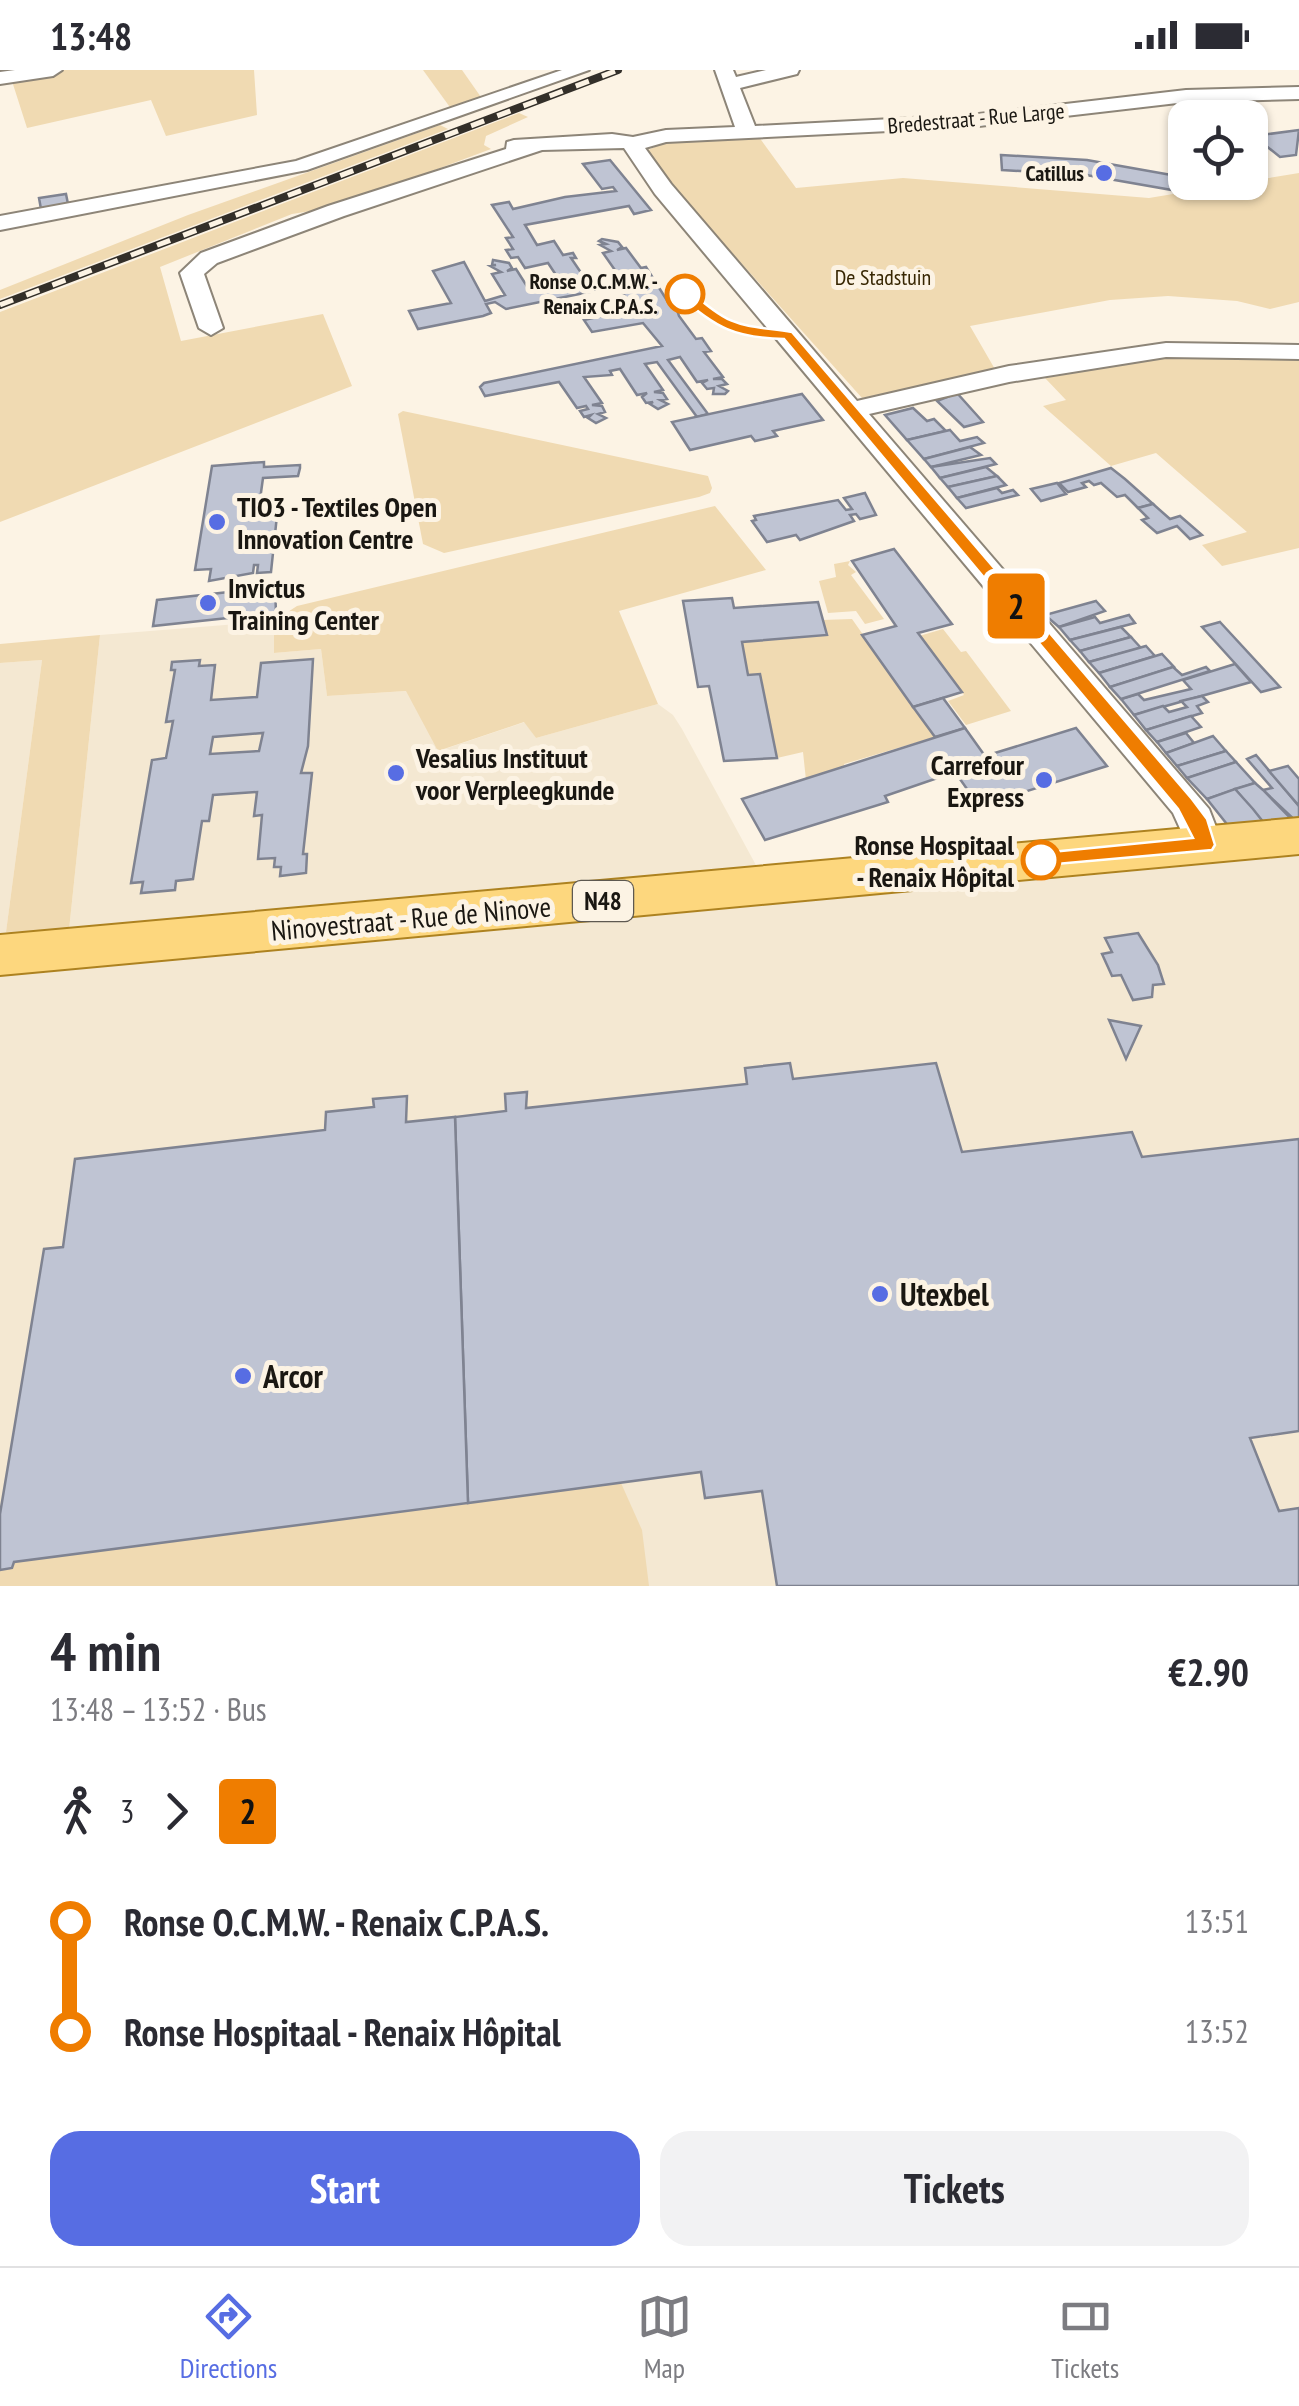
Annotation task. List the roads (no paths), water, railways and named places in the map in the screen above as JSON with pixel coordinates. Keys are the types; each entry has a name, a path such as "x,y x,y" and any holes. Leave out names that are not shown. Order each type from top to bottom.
{"main road":[{"name":"Ninovestraat - Rue de Ninove","path":"0,955 1299,836"}],"street":[{"path":"0,78 52,70"},
{"path":"0,223 300,166 580,70"},
{"path":"746,132 728,77 790,70"},
{"name":"Bredestraat - Rue Large","path":"512,146 970,121 1186,96 1299,93"},
{"path":"645,141 636,156 1185,804 1197,819 1205,845"},
{"name":"Bredestraat - Rue Large","path":"211,328 192,273 210,258 336,211 538,145"},
{"path":"852,410 1009,374 1166,350 1299,352"}],"railway":[{"path":"0,305 618,70"}],"place":[{"name":"Catillus","path":"1104,173"},
{"name":"Ronse O.C.M.W. - Renaix C.P.A.S.","path":"685,294"},
{"name":"TIO3 - Textiles Open Innovation Centre","path":"217,522"},
{"name":"Invictus Training Center","path":"208,603"},
{"name":"Vesalius Instituut voor Verpleegkunde","path":"396,773"},
{"name":"Carrefour Express","path":"1044,780"},
{"name":"Ronse Hospitaal - Renaix Hôpital","path":"1041,860"},
{"name":"Utexbel","path":"880,1294"},
{"name":"Arcor","path":"243,1376"}],"park label":[{"name":"De Stadstuin","path":"883,277"}]}
